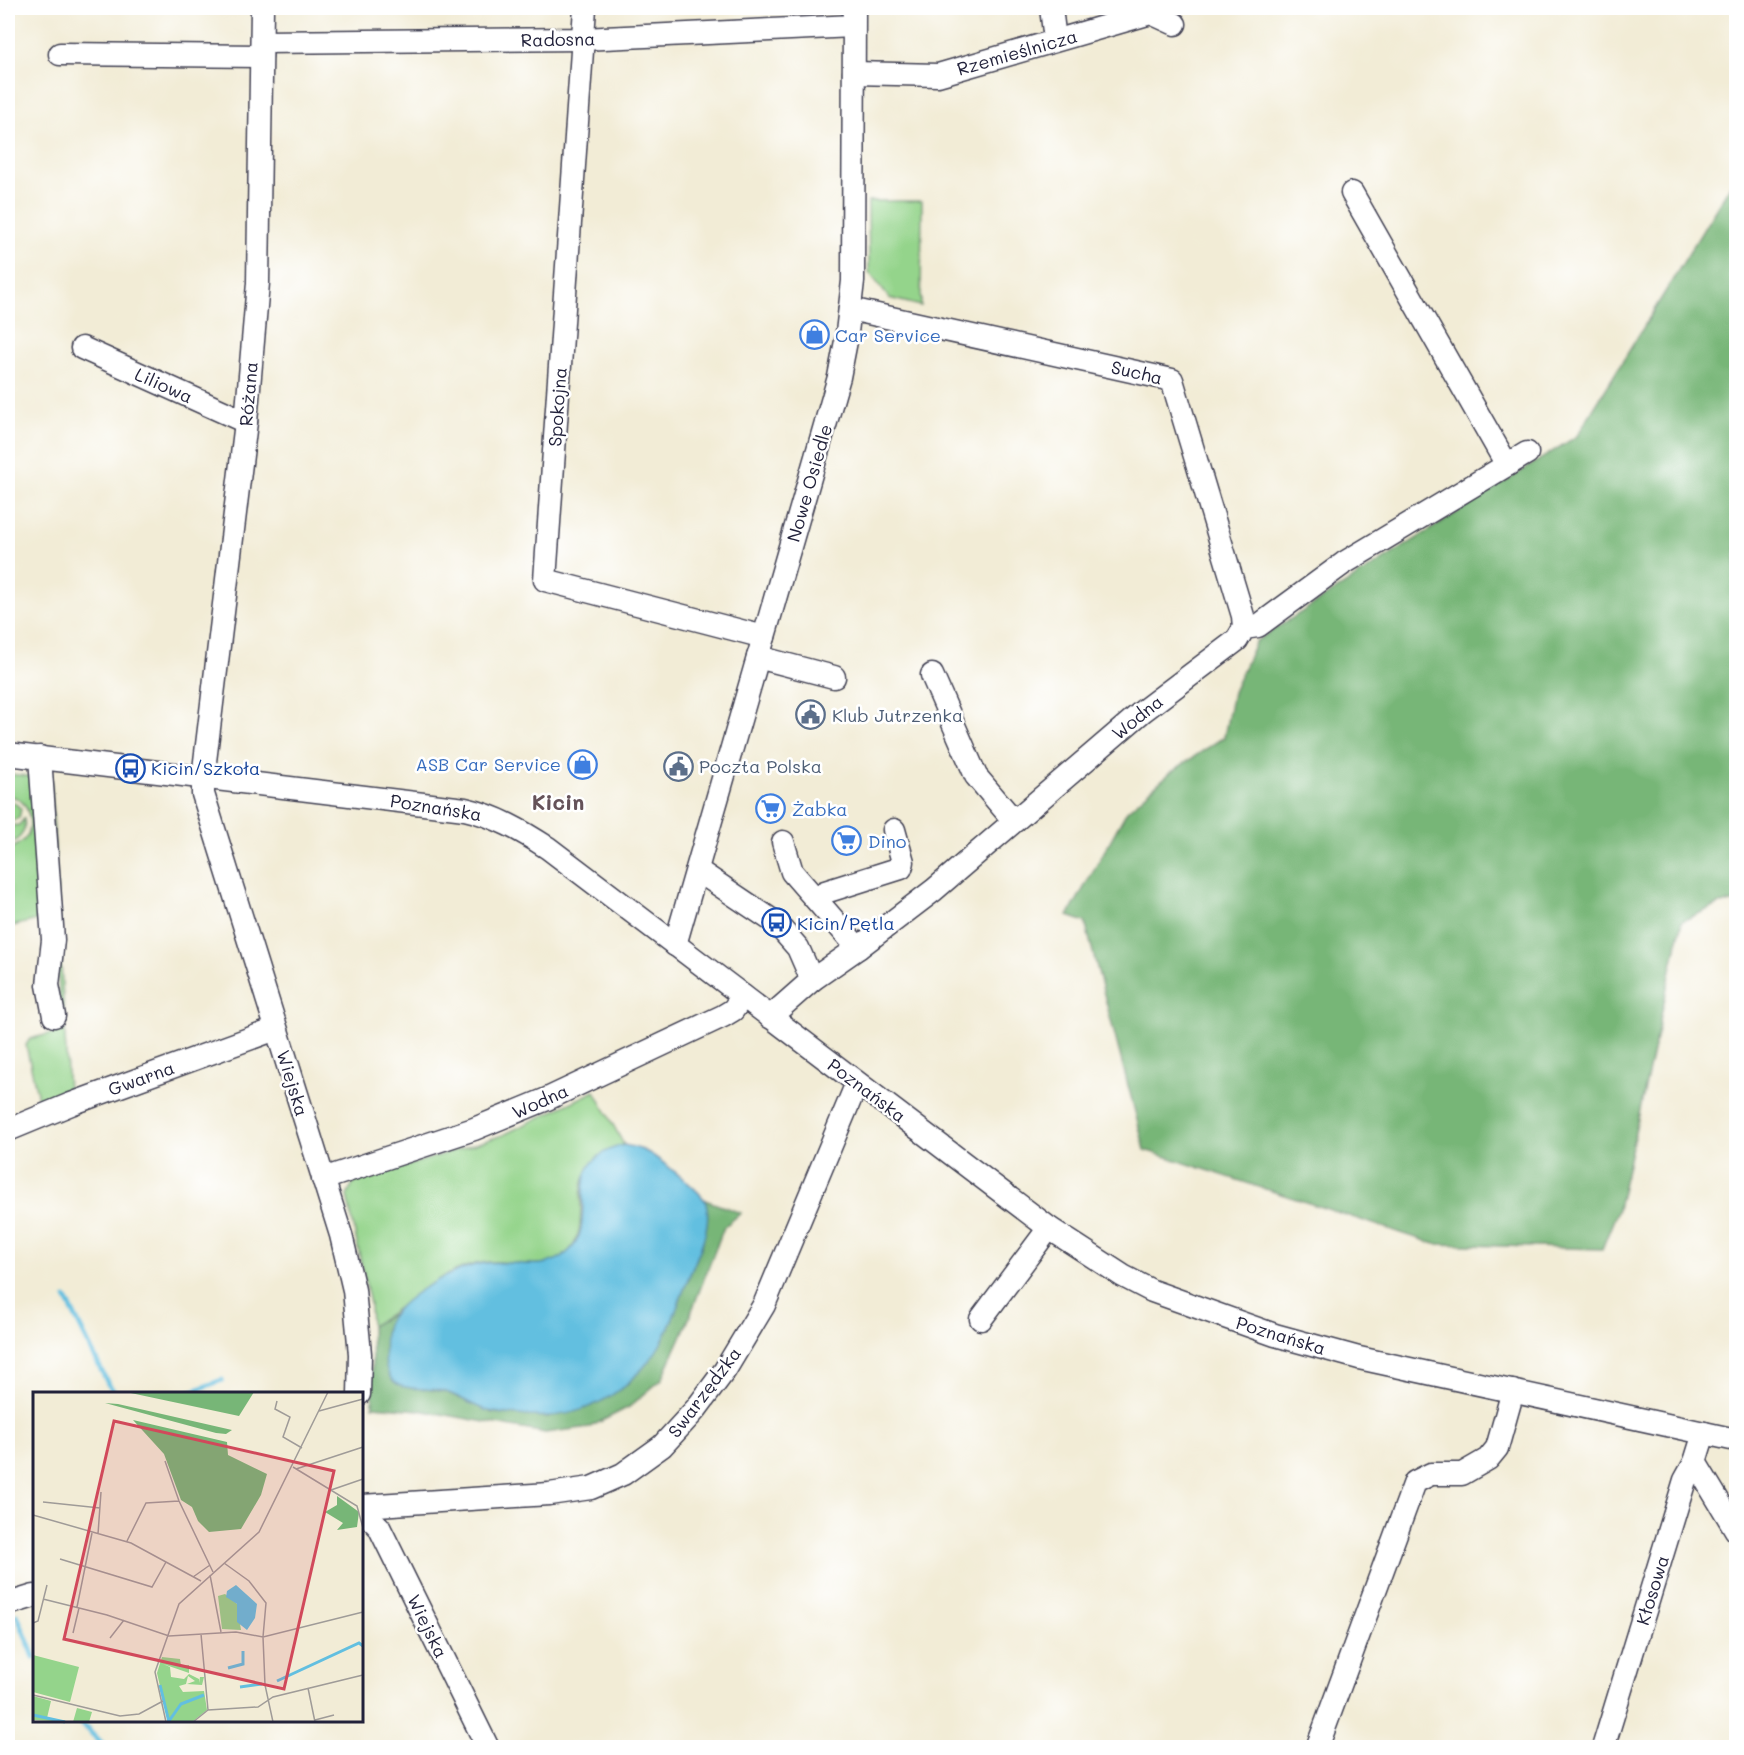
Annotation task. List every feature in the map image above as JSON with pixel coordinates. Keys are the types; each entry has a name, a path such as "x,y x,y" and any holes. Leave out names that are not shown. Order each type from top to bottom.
{"street":[{"name":"Różana","path":"203,778 246,422 259,272 262,8"},
{"name":"Spokojna","path":"585,8 544,580 761,647"},
{"path":"1051,8 1055,40"},
{"name":"Rzemieślnicza","path":"854,73 938,75 1151,13 1175,24"},
{"name":"Radosna","path":"60,54 583,39 854,16"},
{"name":"Nowe Osiedle","path":"675,945 839,377 850,309 853,270 854,16"},
{"path":"1352,193 1507,465"},
{"name":"Sucha","path":"850,309 1172,380 1243,616 1244,628"},
{"name":"Liliowa","path":"82,348 246,422"},
{"name":"Wodna","path":"770,1017 812,980 934,890 1143,711 1237,640 1244,628 1257,626 1344,562 1527,453"},
{"path":"761,647 834,677"},
{"path":"932,675 976,776 1014,821"},
{"name":"Poznańska","path":"8,754 484,813 510,825 548,848 1050,1228 1123,1276 1152,1291 1275,1335 1359,1358 1737,1440"},
{"path":"40,757 53,940 48,985 54,1016"},
{"name":"Wiejska","path":"203,778 202,794 323,1179 354,1290 360,1353 359,1392"},
{"path":"816,899 825,892 901,868 903,862 894,830"},
{"path":"783,842 792,872 858,948"},
{"path":"697,870 776,923 798,948 812,980"},
{"name":"Wodna","path":"323,1179 474,1129 547,1099 723,1016 733,1010 743,996"},
{"name":"Gwarna","path":"8,1130 34,1112 276,1029"},
{"name":"Swarzędzka","path":"363,1508 549,1494 591,1488 623,1474 662,1446 696,1409 725,1371 764,1305 857,1083"},
{"path":"981,1319 1050,1228"},
{"path":"1317,1748 1415,1482 1431,1474 1462,1474 1488,1459 1497,1448 1513,1392"},
{"name":"Kłosowa","path":"1603,1748 1685,1480 1695,1462 1704,1433"},
{"path":"1695,1462 1737,1530"},
{"name":"Wiejska","path":"363,1509 379,1527 488,1748"},
{"path":"8,1604 33,1596"}],"green space":[{"path":"1736,176 1736,902 1720,904 1682,921 1618,1209 1602,1249 1435,1244 1145,1150 1085,922 1068,916 1127,811 1171,772 1224,737 1233,692 1256,641 1577,436"},
{"path":"868,201 922,201 921,306 889,298 869,272"},
{"path":"8,774 35,777 46,918 8,927 8,850 27,836 30,824 24,804 14,797 8,797"},
{"path":"51,779 68,1091 39,1103 26,1045 30,1039 61,1031"},
{"path":"14,802 21,809 19,818 10,822 8,821 8,803"},
{"path":"24,819 25,824 21,835 8,845 8,826 19,825"},
{"path":"595,1091 624,1145 610,1151 585,1177 581,1197 579,1233 570,1250 562,1258 542,1264 487,1262 470,1265 440,1279 371,1326 370,1304 347,1196 353,1183 503,1135"},
{"path":"705,1200 741,1213 724,1227 686,1326 662,1379 629,1407 590,1427 545,1433 419,1410 373,1406 371,1326 394,1313 385,1330 418,1388 446,1392 493,1413 548,1417 627,1384 650,1360 667,1331 702,1245 706,1228"}],"water":[{"path":"624,1145 652,1155 688,1182 705,1201 708,1218 697,1258 662,1341 656,1352 637,1374 611,1396 596,1404 581,1410 547,1416 494,1412 443,1391 406,1387 395,1382 387,1371 385,1334 397,1310 424,1288 472,1266 496,1262 539,1264 559,1259 578,1239 582,1225 585,1178 591,1165 603,1153"}],"waterway":[{"path":"66,1298 108,1384 114,1392"},
{"path":"190,1392 222,1380"},
{"path":"17,1615 33,1655"},
{"path":"80,1722 106,1748"}],"place":[{"name":"Car Service","path":"814,335"},
{"name":"Klub Jutrzenka","path":"811,715"},
{"name":"ASB Car Service","path":"582,764"},
{"name":"Poczta Polska","path":"678,766"},
{"name":"Kicin/Szkoła","path":"130,768"},
{"name":"Żabka","path":"771,809"},
{"name":"Dino","path":"847,841"},
{"name":"Kicin/Pętla","path":"776,923"}],"district":[{"name":"Kicin","path":"558,801"}]}
